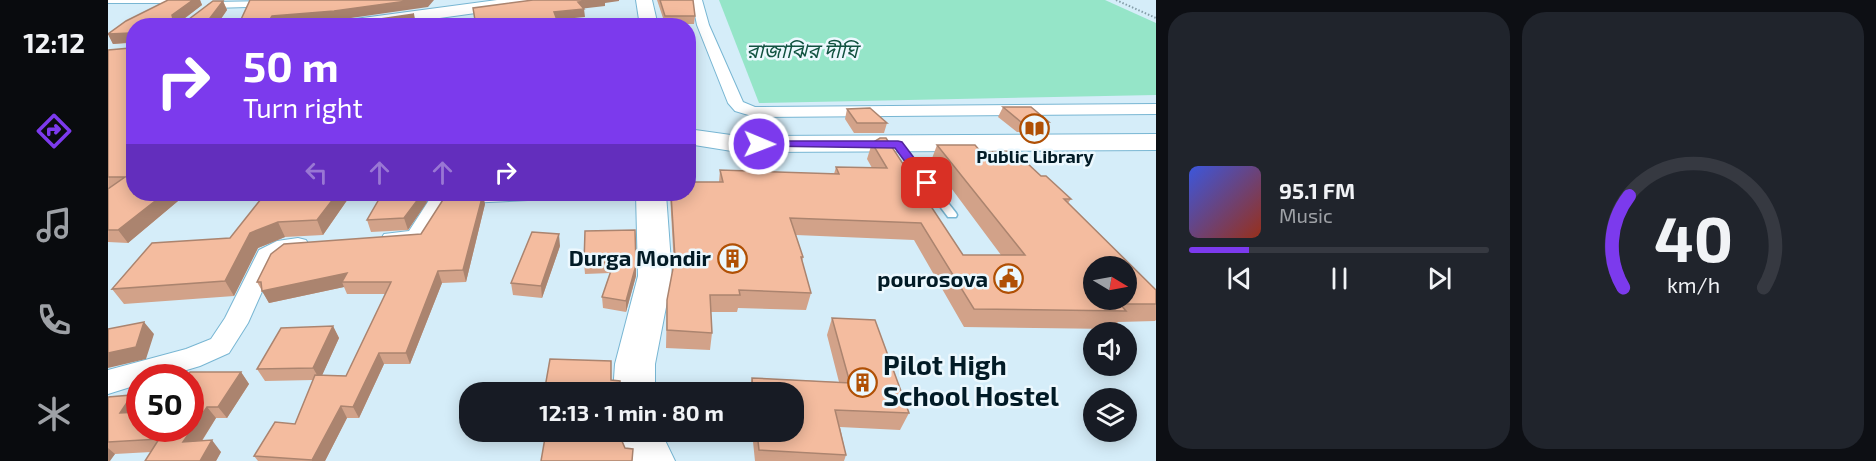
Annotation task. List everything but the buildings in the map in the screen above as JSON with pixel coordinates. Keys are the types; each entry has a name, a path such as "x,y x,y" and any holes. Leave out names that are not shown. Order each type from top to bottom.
{"main road":[{"path":"351,18 361,14 506,0"},
{"path":"389,18 533,0"},
{"path":"644,0 647,18"},
{"path":"696,138 738,144 1156,142"},
{"path":"634,382 635,364 654,276 651,201"},
{"path":"642,442 651,461"}],"street":[{"path":"108,0 212,4 291,3"},
{"path":"697,0 703,25 736,103 740,108 754,112 1156,110"},
{"path":"369,241 416,238 438,201"},
{"path":"108,382 190,358 220,346 235,323 267,255 285,246 322,244"}],"lane":[{"path":"898,145 952,214"}],"path":[{"path":"1116,0 1156,18"}],"water":[{"name":"রাজাঝির দীঘি","path":"719,0 1105,0 1156,23 1156,95 759,103"}],"place":[{"name":"Public Library","path":"1035,128"},
{"name":"Durga Mondir","path":"732,258"},
{"name":"pourosova","path":"1009,279"},
{"name":"Pilot High School Hostel","path":"862,382"}],"route":[{"path":"759,144 898,145 927,183"}]}
